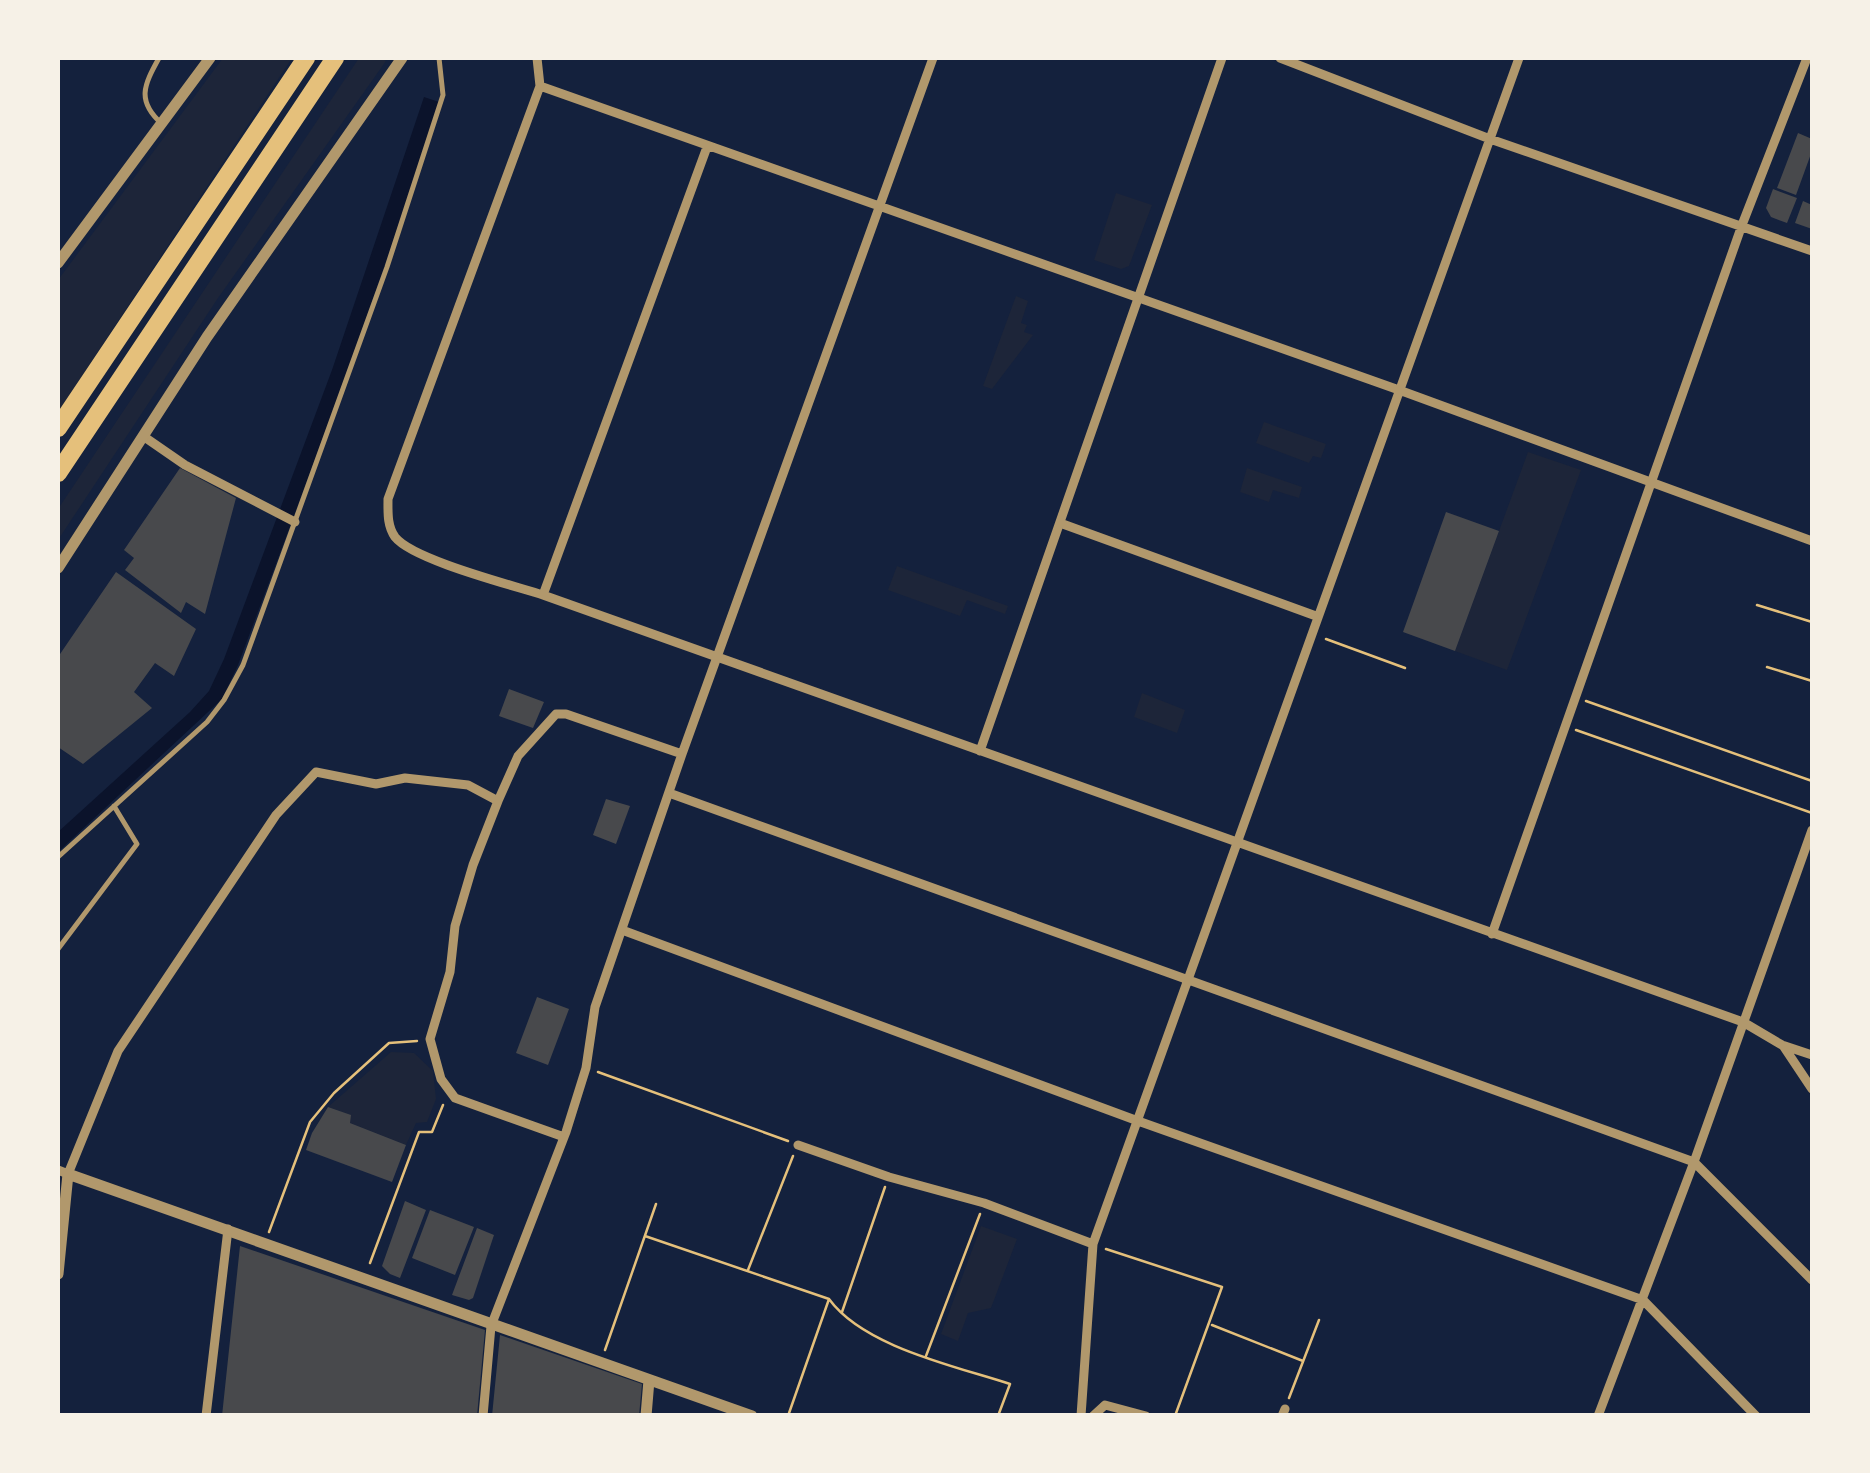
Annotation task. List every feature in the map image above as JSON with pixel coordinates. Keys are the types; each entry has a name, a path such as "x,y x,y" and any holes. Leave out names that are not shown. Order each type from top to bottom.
{"highway":[{"path":"58,428 306,58"},
{"path":"58,473 335,58"}],"street":[{"path":"58,263 210,58"},
{"path":"58,568 208,337 402,58"},
{"path":"538,58 540,86 388,498 388,520 395,537 416,553 1743,1022 1782,1045 1812,1055"},
{"path":"483,1416 491,1326 564,1137 586,1068 596,1008 682,754 933,58"},
{"path":"980,751 1222,58"},
{"path":"1280,58 1490,139 1812,250"},
{"path":"1081,1416 1093,1244 1519,58"},
{"path":"1492,934 1742,225 1807,58"},
{"path":"540,86 1812,541"},
{"path":"543,595 707,147"},
{"path":"143,436 185,465 294,522"},
{"path":"1060,523 1316,616"},
{"path":"564,1137 455,1098 440,1078 430,1040 450,972 455,926 473,866 518,756 556,714 566,714 682,754"},
{"path":"58,1274 63,1172 118,1051 276,815 300,786 316,772 376,784 405,778 468,785 498,801"},
{"path":"669,793 1694,1162 1812,1280"},
{"path":"1598,1416 1694,1162 1812,830"},
{"path":"622,930 1138,1122 1643,1300 1756,1416"},
{"path":"1782,1045 1812,1089"},
{"path":"798,1144 984,1203 1093,1244"},
{"path":"63,1172 752,1416"},
{"path":"206,1416 228,1228"},
{"path":"646,1416 650,1380"},
{"path":"1093,1416 1104,1406 1146,1416"}],"lane":[{"path":"160,58 146,86 145,98 147,110 162,124"},
{"path":"58,858 207,722 243,665 386,267 443,95 439,58"},
{"path":"58,949 136,844 114,806"}],"path":[{"path":"1757,606 1812,622"},
{"path":"1310,634 1405,668"},
{"path":"1766,667 1812,681"},
{"path":"1576,698 1812,780"},
{"path":"1565,727 1812,812"},
{"path":"266,1243 310,1122 389,1043 430,1040"},
{"path":"586,1068 798,1144 748,1271"},
{"path":"365,1279 419,1132 432,1132 449,1090"},
{"path":"841,1315 889,1176"},
{"path":"926,1356 984,1203"},
{"path":"601,1360 656,1204"},
{"path":"645,1236 829,1299 841,1315 871,1335 1010,1384 998,1416"},
{"path":"1093,1244 1222,1287 1175,1416"},
{"path":"788,1416 829,1299"},
{"path":"1284,1412 1319,1320"},
{"path":"1210,1324 1303,1360"}],"shaded area":[{"path":"223,58 292,58 58,412 58,280"},
{"path":"359,58 386,61 218,298 58,540 58,509"},
{"path":"424,97 439,102 416,173 317,455 222,699 58,852 58,832 209,691 332,370"},
{"path":"1116,193 1152,205 1129,266 1121,269 1094,260"},
{"path":"1016,296 1028,301 1021,323 1027,325 1024,332 1033,335 992,389 983,386"},
{"path":"1264,422 1326,444 1321,458 1313,456 1309,463 1256,443"},
{"path":"1528,452 1581,470 1507,670 1455,651"},
{"path":"1247,468 1302,487 1299,498 1273,490 1269,502 1240,492"},
{"path":"897,566 1008,606 1005,614 967,600 960,616 888,590"},
{"path":"1142,693 1185,710 1177,733 1134,717"},
{"path":"391,1052 414,1053 433,1071 436,1099 427,1122 416,1123 406,1145 350,1123 350,1115 328,1107"},
{"path":"981,1226 1017,1239 991,1308 968,1313 958,1341 941,1334"}],"building":[{"path":"1798,133 1812,139 1812,151 1796,195 1777,188"},
{"path":"1773,189 1797,198 1787,223 1771,217 1766,208"},
{"path":"1803,201 1812,205 1812,229 1795,223"},
{"path":"180,468 236,498 205,614 186,602 181,613 125,570 134,558 124,550"},
{"path":"1446,512 1499,531 1455,651 1403,632"},
{"path":"116,572 196,629 174,676 155,663 134,692 152,708 83,764 58,747 58,657"},
{"path":"509,689 544,702 533,728 499,716"},
{"path":"606,799 630,806 616,844 593,835"},
{"path":"537,997 569,1009 548,1065 516,1053"},
{"path":"328,1107 351,1115 350,1123 406,1145 392,1182 306,1150"},
{"path":"405,1201 426,1210 400,1278 382,1266"},
{"path":"430,1210 474,1227 455,1275 412,1258"},
{"path":"477,1228 494,1235 473,1298 469,1300 452,1295"},
{"path":"240,1246 485,1330 477,1416 222,1416"},
{"path":"500,1335 642,1384 639,1416 492,1416"}]}
